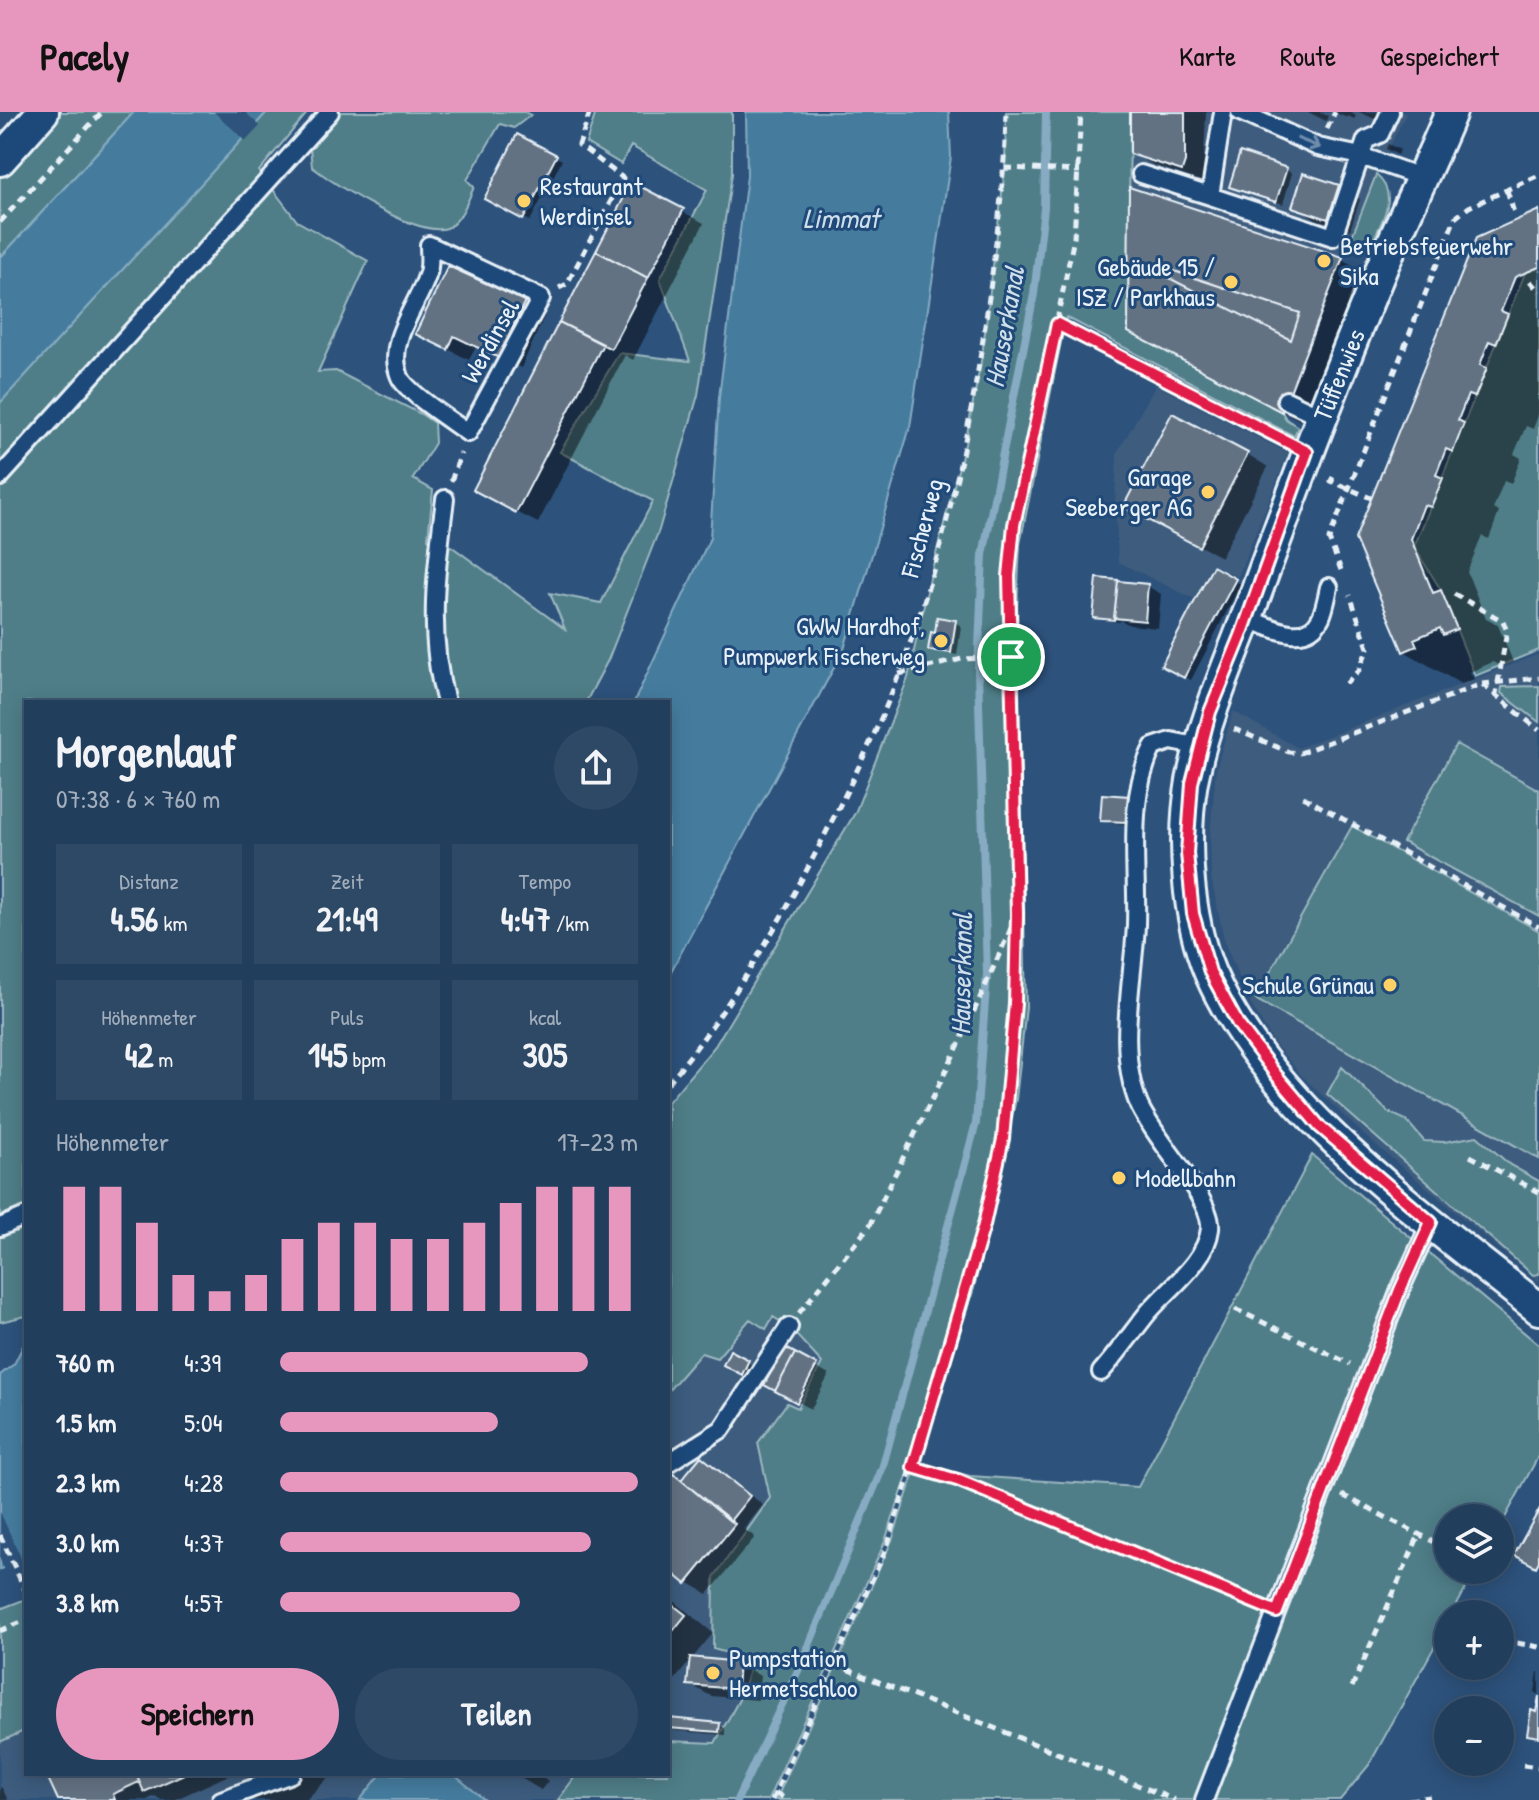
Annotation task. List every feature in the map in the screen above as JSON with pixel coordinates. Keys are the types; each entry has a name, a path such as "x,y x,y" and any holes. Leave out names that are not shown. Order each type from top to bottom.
{"street":[{"path":"0,160 43,112"},
{"name":"Tüffenwies","path":"1451,112 1382,268 1307,452 1210,712 1192,783 1187,853 1193,914 1210,972 1238,1024 1320,1127 1539,1309"}],"lane":[{"path":"0,477 330,112"},
{"path":"1210,196 1223,112"},
{"path":"1240,112 1318,147 1361,156 1423,178"},
{"path":"1141,174 1210,196 1330,245 1366,140 1380,134 1390,112"},
{"name":"Werdinsel","path":"429,245 541,298 468,433 400,378 397,350 403,328 429,273 429,245"},
{"path":"1286,400 1322,417"},
{"path":"445,499 436,565 434,617 437,670 445,700"},
{"path":"1247,618 1288,634 1311,630 1320,619 1337,583"},
{"path":"1101,1372 1197,1258 1210,1232 1205,1204 1160,1141 1139,1105 1128,1050 1136,922 1137,820 1143,766 1153,747 1171,741 1201,747"},
{"path":"0,1227 24,1217"},
{"path":"1204,1800 1400,1290 1431,1222"},
{"path":"670,1462 722,1429 789,1327"},
{"path":"221,1800 286,1776"}],"path":[{"path":"0,222 102,112"},
{"path":"541,298 567,284 623,178 579,145 590,112"},
{"name":"Fischerweg","path":"670,1081 701,1043 781,919 857,772 899,674 931,573 965,444 982,356 1005,168 1006,112"},
{"path":"772,1800 887,1547 973,1267 1003,1139 1015,1004 1017,914 1009,576 1014,525 1074,238 1081,112"},
{"path":"1005,168 1080,171"},
{"path":"1337,583 1329,539 1455,218 1469,207 1539,175"},
{"path":"1507,190 1515,216"},
{"path":"1530,281 1539,292"},
{"path":"1057,324 1307,452"},
{"path":"445,499 468,433"},
{"path":"1331,481 1371,498"},
{"path":"1346,684 1359,670 1368,648 1349,593"},
{"path":"1454,594 1503,621 1507,631 1496,694"},
{"path":"899,674 962,659 1011,657"},
{"path":"1224,724 1289,752 1300,753 1482,684 1539,678"},
{"path":"1482,684 1539,730"},
{"path":"1303,797 1539,927"},
{"path":"789,1327 870,1225 962,1038 1017,914"},
{"path":"1470,1156 1539,1192"},
{"path":"1235,1309 1369,1373"},
{"path":"913,1467 957,1480 1277,1612"},
{"path":"1327,1483 1336,1491 1434,1542"},
{"path":"0,1535 24,1588"},
{"path":"1352,1687 1419,1535"},
{"path":"0,1631 24,1621"},
{"path":"1517,1643 1539,1647"},
{"path":"834,1664 1175,1800"},
{"path":"1523,1765 1539,1767"},
{"path":"776,1793 787,1800"},
{"path":"1409,1800 1430,1797"}],"shaded area":[{"path":"1112,112 1407,112 1376,175 1282,412 1298,427 1294,436 1087,327 1107,194"},
{"path":"1156,385 1288,453 1238,577 1213,565 1194,599 1118,562 1115,501 1117,453"},
{"name":"Schule Grünau","path":"1539,654 1539,1282 1365,1136 1302,1076 1274,1043 1251,1005 1225,944 1211,878 1210,835 1216,769 1233,711 1298,748"},
{"path":"772,1317 789,1327 822,1363 798,1408 758,1442 770,1498 714,1577 713,1649 752,1660 741,1696 715,1743 670,1741 670,1389 702,1353 717,1358 750,1319"},
{"path":"24,1731 24,1776 576,1776 558,1800 0,1800 0,1742"}],"green space":[{"path":"55,112 134,112 0,258 0,166"},
{"path":"267,112 308,112 259,171 297,221 368,261 318,372 336,371 434,423 435,443 413,479 433,490 428,539 432,543 429,545 427,647 438,700 24,700 24,1210 0,1220 0,403"},
{"path":"340,112 525,112 531,115 514,128 500,124 467,180 474,187 460,216 447,228 434,229 378,208 312,167 310,147"},
{"path":"596,112 732,112 732,174 698,395 659,530 608,660 587,700 451,700 442,668 444,541 565,629 550,593 601,603 653,501 560,452 619,353 690,361 660,279 707,190 631,146 621,164 586,143"},
{"path":"1006,112 1130,112 1128,332 1282,412 1298,427 1294,436 1066,317 1020,544 1017,606 1026,1007 1016,1099 974,1288 918,1463 970,1476 1138,1487 1312,1155 1539,1345 1539,1455 1512,1504 1434,1504 1434,1584 1468,1584 1460,1600 1434,1600 1434,1647 1369,1765 1340,1800 776,1800 893,1538 917,1463 911,1465 884,1544 768,1800 558,1800 576,1776 670,1776 670,1741 715,1743 741,1696 752,1660 713,1649 714,1577 770,1498 758,1443 787,1403 798,1408 822,1363 789,1327 773,1317 766,1329 750,1319 717,1358 701,1353 670,1389 670,1100 715,1046 855,813 908,678 931,573 965,444 982,356 1005,168"},
{"path":"1376,175 1384,183 1388,201 1369,250 1349,244"},
{"path":"1539,267 1539,650 1475,676 1441,590 1414,547 1525,273"},
{"path":"1539,686 1539,722 1501,693 1502,687"},
{"path":"1456,744 1539,790 1539,916 1403,842"},
{"path":"1352,826 1539,931 1539,1159 1255,999"},
{"path":"1342,1067 1388,1112 1406,1120 1424,1141 1444,1142 1477,1136 1510,1165 1539,1181 1539,1274 1533,1275 1327,1094"},
{"path":"24,1223 24,1316 0,1322 0,1233"},
{"path":"24,1600 24,1731 0,1742 0,1609"}],"water":[{"path":"134,112 267,112 0,403 0,258"},
{"name":"Limmat","path":"746,112 949,112 951,157 910,427 844,649 670,973 670,700 635,700 710,538 719,397 747,176"},
{"path":"24,1344 24,1556 0,1570 0,1375 14,1364"},
{"path":"379,1776 455,1776 485,1800 360,1800"}],"pier":[{"path":"214,112 245,112 260,126 246,141"},
{"path":"0,1512 23,1562 6,1572 0,1560"}],"building":[{"path":"1130,112 1185,112 1185,162 1182,171 1130,154"},
{"path":"517,134 557,155 523,220 484,199"},
{"path":"1240,152 1287,168 1276,202 1229,187"},
{"path":"1303,173 1339,185 1328,219 1292,207"},
{"path":"632,182 684,209 648,278 596,251"},
{"name":"Gebäude 15 / ISZ / Parkhaus","path":"1129,187 1343,257 1282,412 1128,332"},
{"path":"1539,210 1539,267 1515,277 1501,311 1508,314 1496,344 1489,341 1480,365 1487,368 1475,397 1468,395 1458,420 1464,423 1453,452 1446,449 1436,475 1443,478 1431,507 1424,505 1411,539 1433,593 1441,590 1457,629 1443,635 1440,628 1414,639 1417,646 1403,652 1355,539 1476,238"},
{"path":"596,251 648,278 611,349 559,322"},
{"path":"448,266 525,301 499,358 454,336 448,350 415,334"},
{"path":"1165,268 1300,313 1291,340 1163,275"},
{"path":"559,322 603,344 516,513 473,490"},
{"path":"1172,413 1248,453 1199,547 1123,507"},
{"path":"1213,566 1236,579 1184,678 1161,666"},
{"path":"1097,578 1118,580 1114,620 1093,618"},
{"path":"1118,581 1148,584 1145,621 1114,618"},
{"name":"GWW Hardhof, Pumpwerk Fischerweg","path":"937,617 956,620 951,653 928,650"},
{"path":"1102,794 1129,796 1128,822 1100,821"},
{"path":"784,1347 795,1353 775,1391 764,1385"},
{"path":"730,1350 749,1360 742,1375 723,1365"},
{"path":"795,1353 817,1365 797,1403 775,1391"},
{"path":"701,1456 750,1496 730,1521 681,1480"},
{"path":"670,1473 735,1524 686,1584 670,1571"},
{"path":"1539,1510 1539,1561 1536,1567 1514,1555"},
{"path":"670,1603 686,1615 670,1635"},
{"name":"Pumpstation Hermetschloo","path":"690,1657 739,1662 737,1689 687,1685"},
{"path":"1539,1696 1539,1737 1527,1735 1531,1710 1536,1712"},
{"path":"670,1718 720,1723 719,1732 670,1728"},
{"path":"47,1776 137,1776 139,1782 113,1794 115,1800 58,1800"},
{"path":"137,1776 180,1776 144,1792"}],"waterway":[{"name":"Hauserkanal","path":"737,1800 802,1662 882,1469 976,1123 987,974 978,670 983,555 1034,294 1044,208 1046,112"}],"place":[{"name":"Restaurant Werdinsel","path":"524,201"},
{"name":"Betriebsfeuerwehr Sika","path":"1324,261"},
{"name":"Gebäude 15 / ISZ / Parkhaus","path":"1231,282"},
{"name":"Garage Seeberger AG","path":"1208,492"},
{"name":"GWW Hardhof, Pumpwerk Fischerweg","path":"941,641"},
{"name":"Schule Grünau","path":"1390,985"},
{"name":"Modellbahn","path":"1119,1178"},
{"name":"Pumpstation Hermetschloo","path":"713,1673"}],"route":[{"path":"1057,324 1307,452 1241,636 1210,712 1192,783 1187,853 1193,914 1210,972 1238,1024 1277,1076 1320,1127 1431,1222 1400,1290 1277,1612 957,1480 913,1467 961,1309 1003,1139 1015,1004 1017,914 1011,657 1009,576 1014,525 1057,324"}]}
